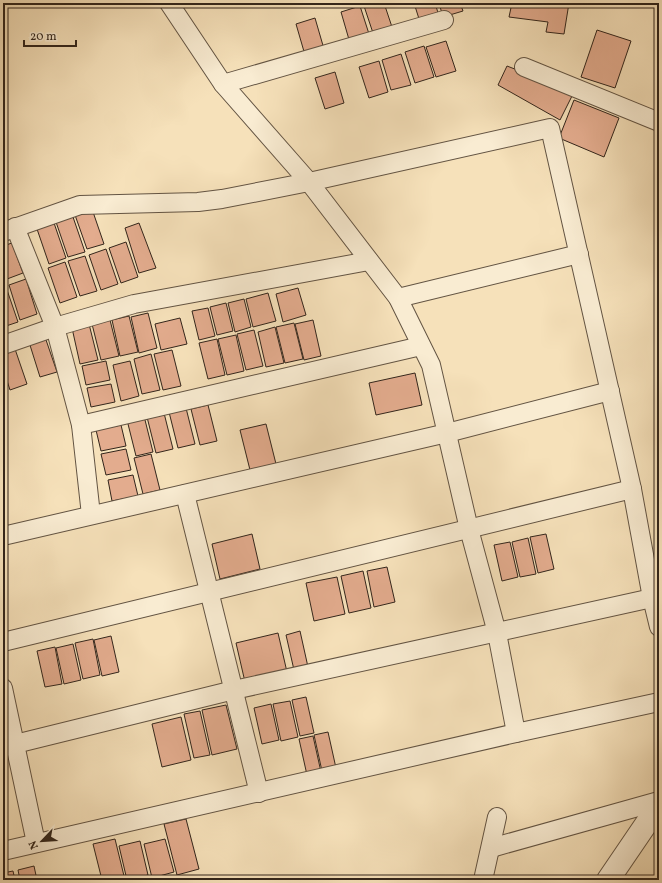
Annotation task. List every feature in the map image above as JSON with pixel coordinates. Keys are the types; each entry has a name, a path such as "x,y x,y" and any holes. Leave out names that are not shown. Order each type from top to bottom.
{"street":[{"path":"169,3 223,84 309,182 398,298 421,346 430,365 469,529 497,633 516,733"},
{"path":"223,84 444,20"},
{"path":"524,67 659,122"},
{"path":"91,516 81,425 55,327 9,229 80,205 198,202 309,182 550,128 632,489 652,598 659,627"},
{"path":"398,298 579,254"},
{"path":"3,344 134,304 369,261"},
{"path":"81,425 421,346"},
{"path":"3,536 447,433 610,390"},
{"path":"3,642 210,593 632,489"},
{"path":"185,494 259,793"},
{"path":"9,745 234,690 652,598"},
{"path":"3,688 9,745 36,843"},
{"path":"3,850 259,793 516,733 659,702"},
{"path":"492,848 659,801"},
{"path":"608,880 659,805"},
{"path":"483,880 492,848 497,817"}],"building":[{"path":"372,3 384,3 393,30 374,36 364,6"},
{"path":"414,3 435,3 439,16 420,22"},
{"path":"439,3 460,3 463,11 443,17"},
{"path":"512,3 569,3 564,34 546,32 548,22 509,17"},
{"path":"360,6 370,37 350,43 341,12"},
{"path":"315,18 324,49 305,55 296,24"},
{"path":"597,30 631,41 615,88 581,77"},
{"path":"446,41 456,71 436,77 426,47"},
{"path":"424,46 434,77 415,83 405,52"},
{"path":"401,54 411,85 391,90 382,60"},
{"path":"379,61 388,92 369,98 359,67"},
{"path":"507,66 574,92 560,120 498,85"},
{"path":"335,72 344,103 325,109 315,78"},
{"path":"574,100 619,118 604,157 559,138"},
{"path":"92,209 104,244 87,249 75,215"},
{"path":"73,217 85,252 68,257 56,222"},
{"path":"54,223 66,258 49,264 37,229"},
{"path":"139,223 156,268 139,273 125,228"},
{"path":"126,242 138,277 121,283 109,248"},
{"path":"12,243 23,273 7,279 3,267 3,246"},
{"path":"106,249 118,284 101,290 89,255"},
{"path":"85,256 97,291 80,296 68,261"},
{"path":"65,262 77,297 60,303 48,268"},
{"path":"26,279 37,314 20,320 9,285"},
{"path":"6,287 18,322 3,327 3,288"},
{"path":"298,288 306,315 283,322 276,294"},
{"path":"268,293 276,321 253,327 246,299"},
{"path":"244,299 251,327 235,332 228,303"},
{"path":"226,303 233,331 217,335 210,307"},
{"path":"208,308 215,336 199,340 192,311"},
{"path":"148,313 157,348 139,353 131,317"},
{"path":"129,316 138,352 120,356 112,320"},
{"path":"180,318 187,344 161,350 155,324"},
{"path":"110,320 119,356 101,360 92,324"},
{"path":"313,320 321,356 304,360 295,324"},
{"path":"294,323 303,359 285,363 276,327"},
{"path":"89,324 98,360 80,364 72,328"},
{"path":"275,327 284,363 266,367 258,332"},
{"path":"254,330 263,366 246,370 237,334"},
{"path":"236,335 244,371 227,375 218,339"},
{"path":"45,337 57,372 40,377 29,342"},
{"path":"217,339 225,375 208,379 199,343"},
{"path":"15,349 27,384 10,390 3,368 3,353"},
{"path":"172,350 181,386 163,390 154,354"},
{"path":"151,354 160,390 142,394 134,359"},
{"path":"106,361 110,380 86,385 82,366"},
{"path":"130,361 139,396 121,401 113,365"},
{"path":"3,373 8,386 3,388"},
{"path":"415,373 422,405 376,415 369,383"},
{"path":"111,384 115,402 91,407 87,388"},
{"path":"208,405 217,441 200,445 191,409"},
{"path":"186,408 195,444 178,448 169,412"},
{"path":"164,413 173,449 156,453 147,417"},
{"path":"144,416 153,452 136,456 127,420"},
{"path":"266,424 276,464 250,470 240,430"},
{"path":"121,425 126,446 101,451 96,430"},
{"path":"126,449 131,470 106,475 101,454"},
{"path":"151,454 160,490 143,494 134,458"},
{"path":"133,475 138,496 112,501 108,480"},
{"path":"252,534 260,569 220,579 212,544"},
{"path":"546,534 554,569 538,573 530,537"},
{"path":"528,538 536,574 520,577 512,542"},
{"path":"510,542 518,577 502,581 494,545"},
{"path":"387,567 395,602 374,607 367,571"},
{"path":"363,571 371,608 349,613 341,576"},
{"path":"337,577 345,614 314,621 306,583"},
{"path":"300,631 308,667 294,670 286,635"},
{"path":"278,633 287,672 245,682 236,643"},
{"path":"111,636 119,672 102,676 94,640"},
{"path":"93,639 100,675 83,679 75,643"},
{"path":"73,644 81,680 64,684 56,648"},
{"path":"55,647 62,684 45,687 37,651"},
{"path":"306,697 314,733 300,736 292,700"},
{"path":"290,701 298,737 281,741 273,704"},
{"path":"271,704 279,740 262,744 254,708"},
{"path":"226,705 237,749 212,755 202,710"},
{"path":"200,711 210,755 194,758 184,714"},
{"path":"181,717 191,760 162,767 152,724"},
{"path":"328,732 336,768 322,771 314,735"},
{"path":"313,736 321,772 307,775 299,739"},
{"path":"186,819 199,869 177,875 164,824"},
{"path":"115,839 125,880 102,880 93,844"},
{"path":"165,839 174,872 152,878 144,844"},
{"path":"140,841 148,875 127,880 119,846"},
{"path":"34,866 37,880 20,880 18,870"},
{"path":"13,871 15,880 3,880 3,873"}]}
